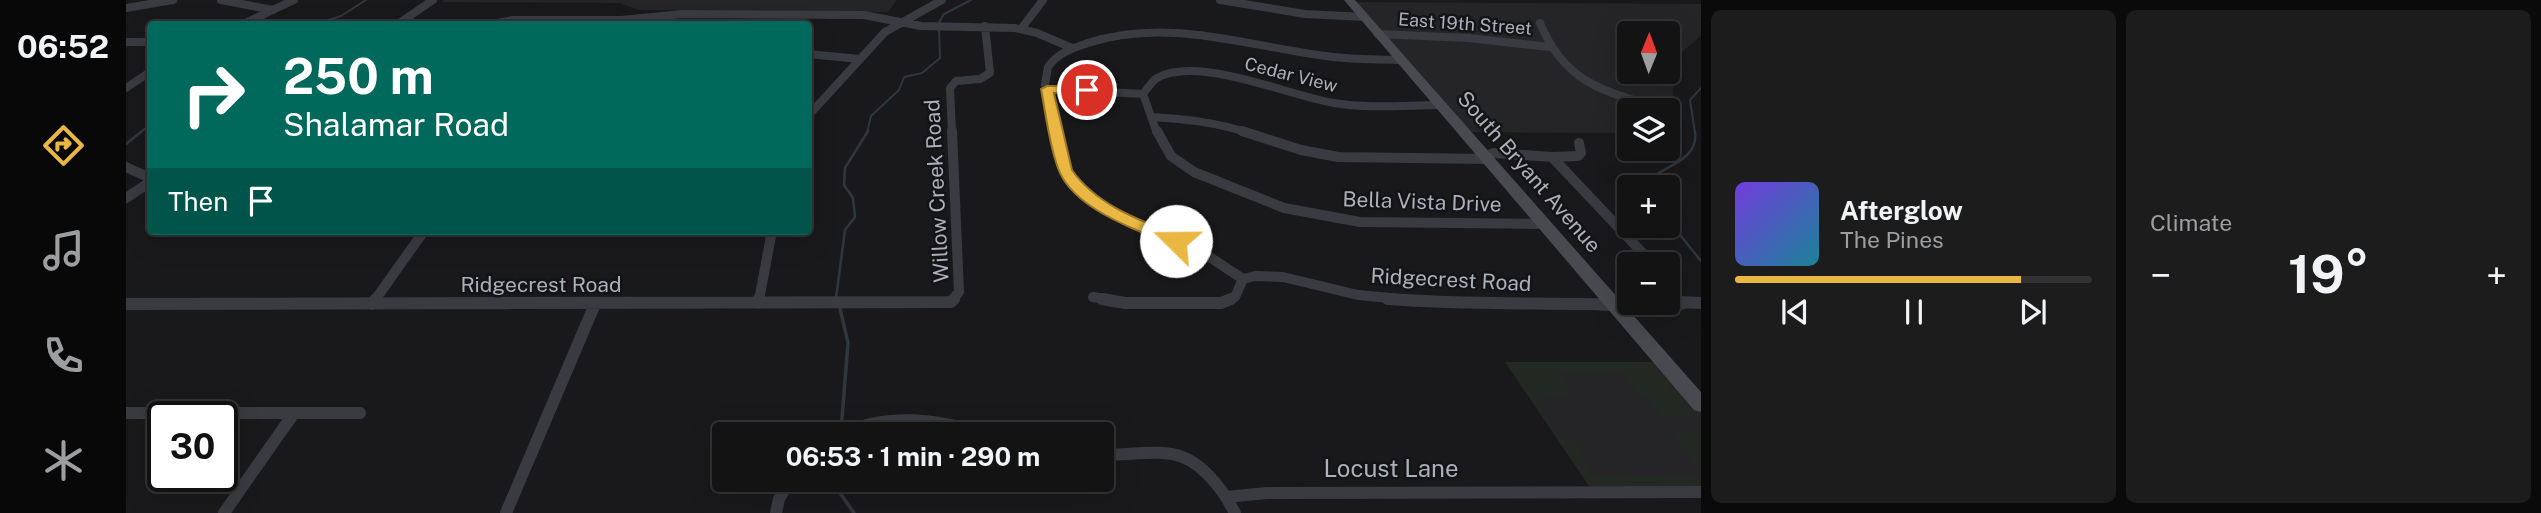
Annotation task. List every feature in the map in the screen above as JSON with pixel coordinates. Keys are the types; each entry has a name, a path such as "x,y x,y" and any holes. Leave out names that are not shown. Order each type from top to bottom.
{"street":[{"path":"126,8 173,0"},
{"path":"221,0 273,10"},
{"path":"249,21 294,0"},
{"path":"402,21 433,0"},
{"path":"812,112 885,32 942,0"},
{"path":"1021,29 1043,0"},
{"path":"1220,0 1305,15 1364,17"},
{"name":"South Bryant Avenue","path":"1349,0 1544,224 1617,295"},
{"path":"512,21 621,20 687,14 864,15 921,26 1021,29 1072,48"},
{"path":"1540,23 1548,44 1560,63 1584,79 1627,98"},
{"name":"Willow Creek Road","path":"955,300 959,292 950,88 956,80 980,79 990,74 985,26"},
{"path":"1093,298 1125,303 1221,303 1235,297 1243,279 1214,256 1115,215 1074,182 1060,159 1045,79 1048,66 1072,48 1124,33 1177,31 1326,57 1401,60"},
{"name":"East 19th Street","path":"1378,34 1548,44"},
{"path":"126,42 147,42"},
{"path":"812,54 860,59"},
{"name":"Cedar View","path":"1143,94 1150,82 1163,75 1200,71 1337,104 1441,105"},
{"path":"126,88 147,74"},
{"path":"1047,89 1143,94"},
{"name":"Bella Vista Drive","path":"1143,94 1163,146 1183,166 1215,182 1284,208 1360,222 1544,224"},
{"path":"812,103 819,104"},
{"path":"1152,117 1224,125 1301,150 1338,157 1499,160 1533,156 1578,156 1581,153 1579,143"},
{"path":"1552,157 1642,252"},
{"path":"126,167 147,178"},
{"path":"126,198 147,182"},
{"path":"372,304 421,235"},
{"path":"758,303 771,235"},
{"name":"Ridgecrest Road","path":"1243,279 1260,275 1355,294 1413,301 1617,300"},
{"name":"Ridgecrest Road","path":"126,304 940,303 955,300"},
{"name":"Ridgecrest Road","path":"1680,302 1684,303"},
{"name":"Ridgecrest Road","path":"1680,304 1701,303"},
{"path":"506,513 595,304"},
{"name":"South Bryant Avenue","path":"1633,315 1701,405"},
{"path":"126,413 360,413"},
{"path":"224,513 294,413"},
{"path":"871,422 903,417 929,422"},
{"path":"1114,454 1161,452 1187,455 1208,469 1235,513"},
{"path":"776,513 783,492"},
{"name":"Locust Lane","path":"1226,497 1267,493 1701,492"}],"shaded area":[{"path":"897,0 888,12 638,10 620,3 442,2"},
{"path":"1351,2 1701,4 1701,36 1682,52 1680,60 1680,21 1617,21 1617,84 1674,84 1674,98 1617,98 1617,134 1463,132"},
{"path":"1505,362 1664,362 1701,405 1701,492 1593,491"},
{"path":"1505,362 1649,362 1687,406 1692,416 1661,415 1645,397 1639,397 1622,373 1592,373 1607,393 1603,393 1588,373 1558,372 1573,396 1553,396 1555,401 1550,396 1542,396 1545,401 1536,402 1560,438 1575,440 1583,452 1578,452 1594,476 1625,476 1608,452 1612,452 1629,476 1701,477 1701,487 1589,486"},
{"path":"1701,431 1701,470 1672,436 1671,432"}],"waterway":[{"path":"325,21 341,16 366,0"},
{"path":"938,24 944,14 971,0"},
{"path":"867,132 871,116 899,90 904,77 922,73 940,58 939,28"},
{"path":"1695,133 1690,100 1701,88"},
{"path":"140,133 147,127"},
{"path":"126,144 142,131"},
{"path":"836,298 845,230 855,217 853,198 844,185 845,168 867,132"},
{"path":"1654,175 1686,156 1692,149 1695,133"},
{"path":"1680,235 1701,261"},
{"path":"840,308 848,343 842,422"},
{"path":"839,492 854,513"}],"route":[{"path":"1087,90 1047,89 1060,159 1065,170 1086,194 1115,215 1176,241"}]}
